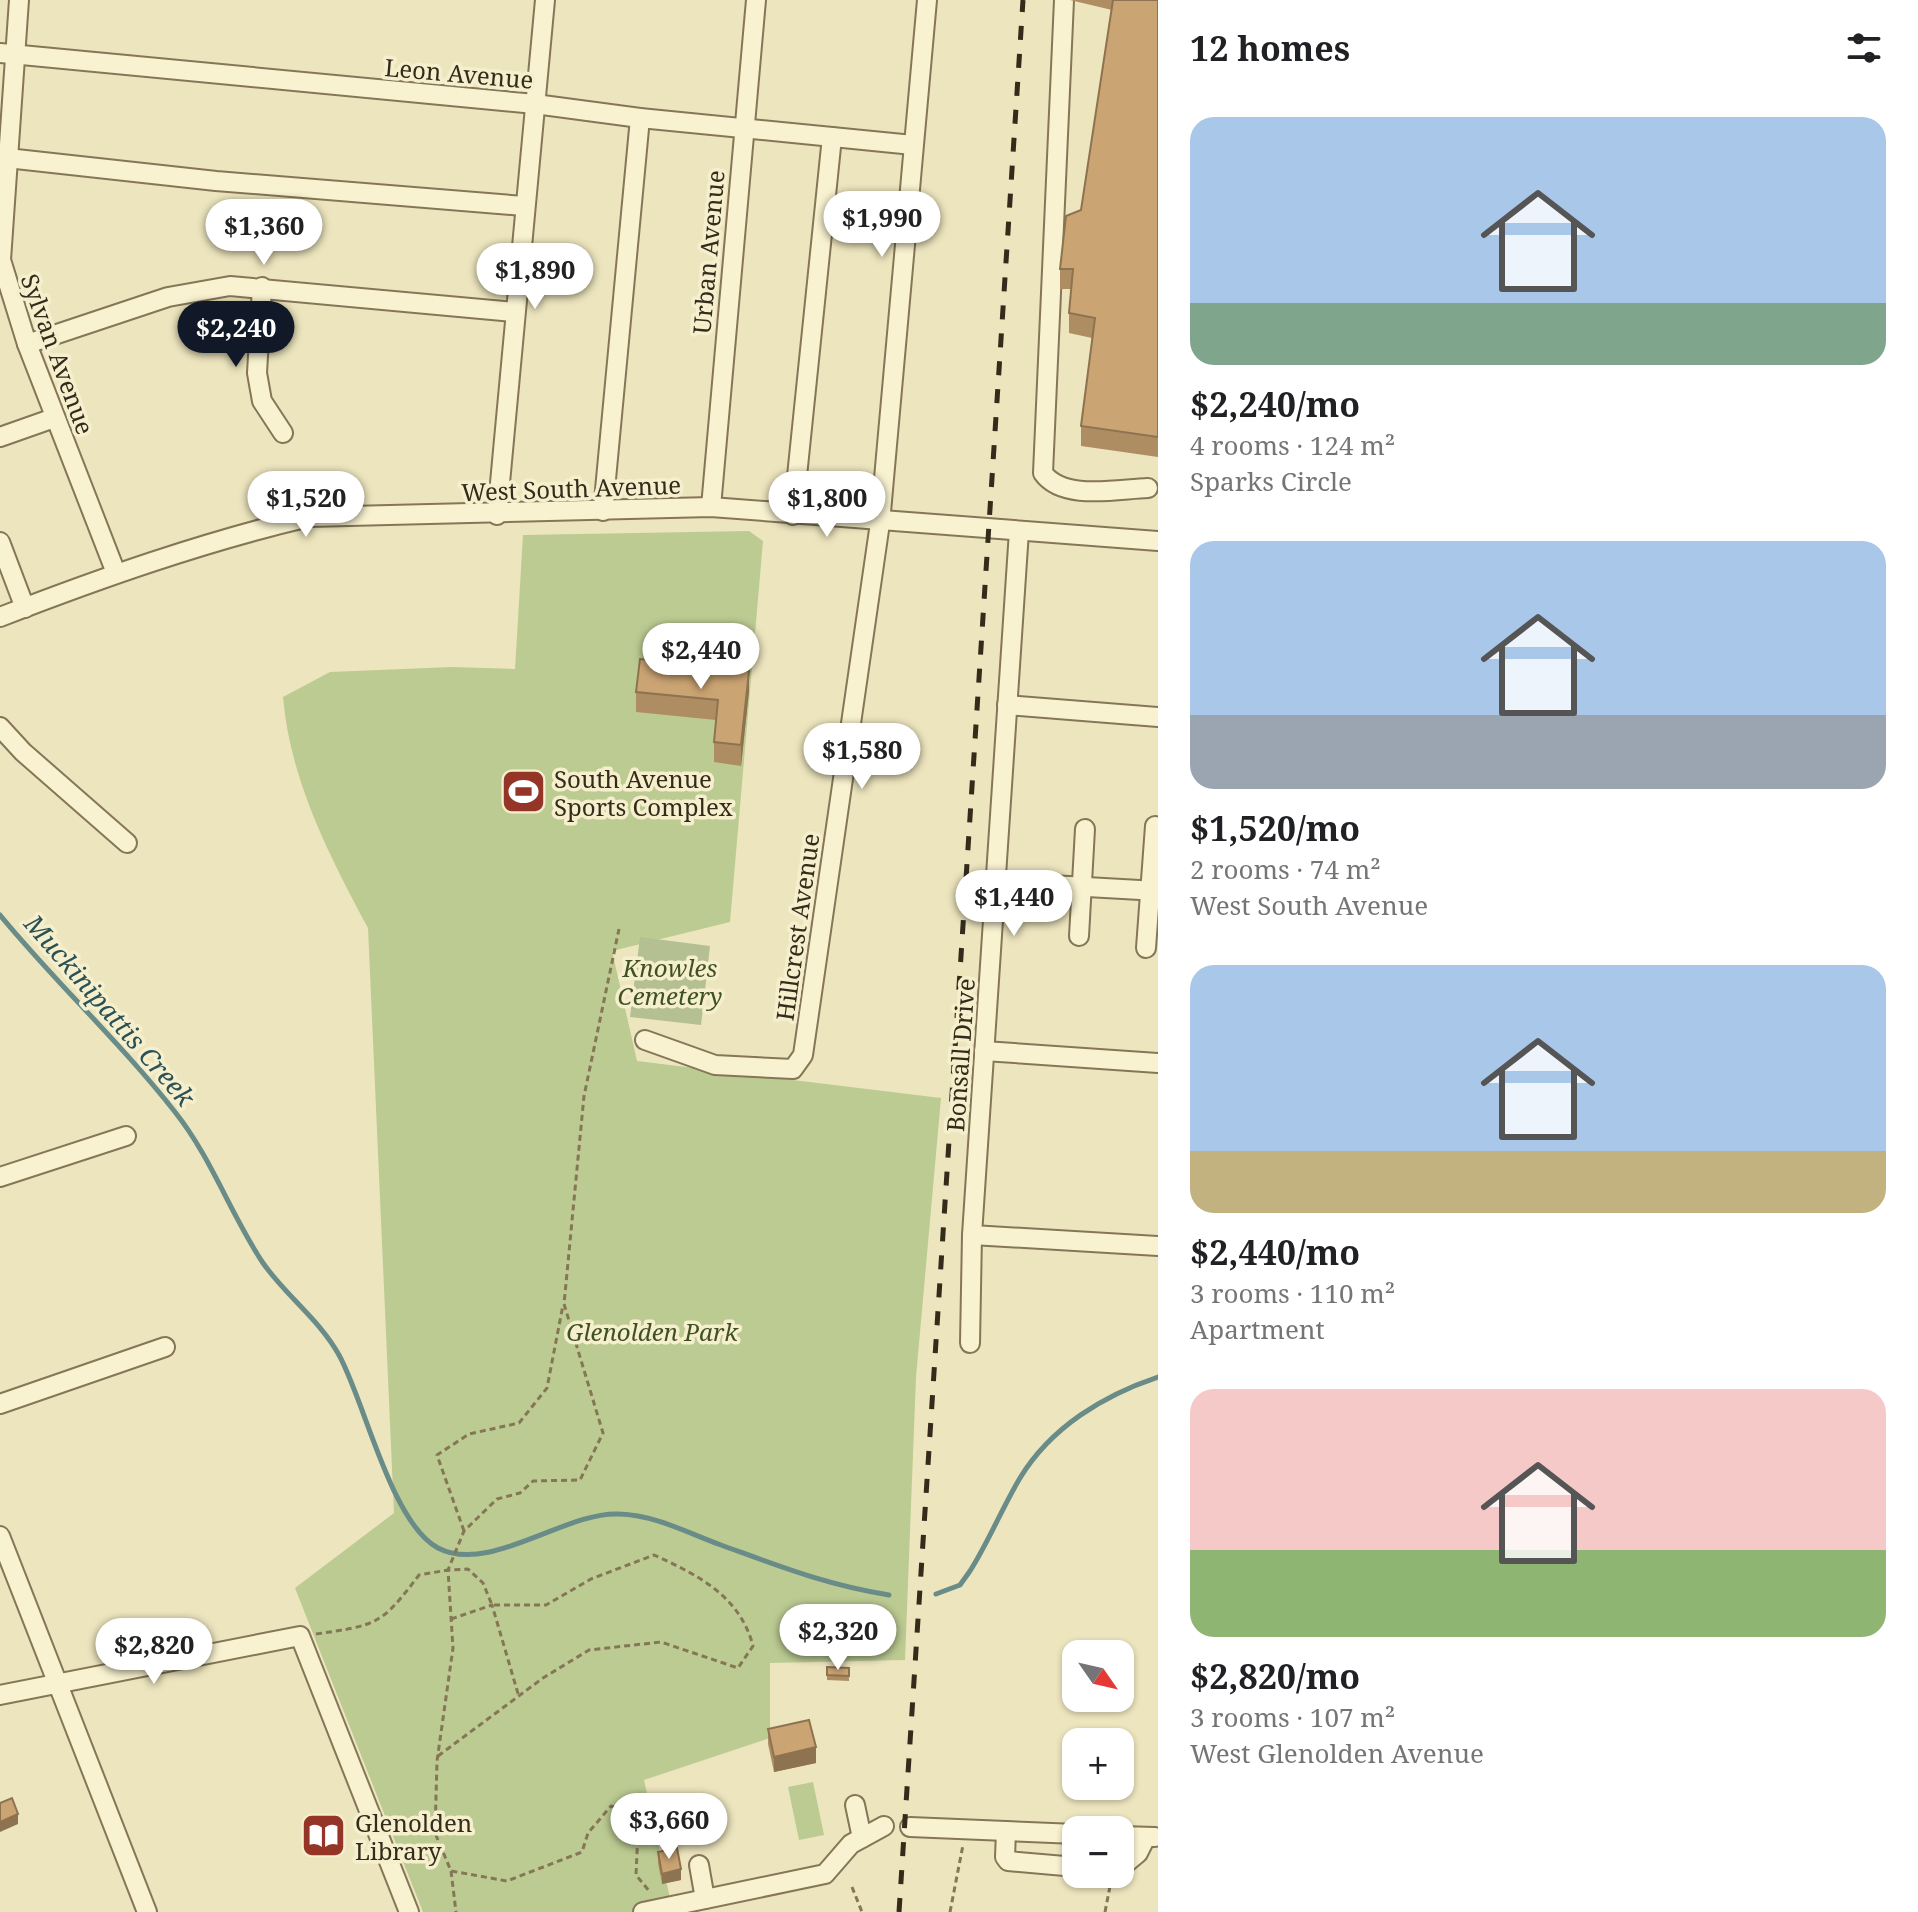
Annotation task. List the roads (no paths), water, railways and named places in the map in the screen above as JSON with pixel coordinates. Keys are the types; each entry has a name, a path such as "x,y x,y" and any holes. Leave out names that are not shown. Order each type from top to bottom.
{"street":[{"name":"Sylvan Avenue","path":"19,0 6,54 7,158 0,261 54,418 116,573"},
{"path":"497,515 545,0"},
{"name":"Urban Avenue","path":"711,507 756,0"},
{"name":"Hillcrest Avenue","path":"645,1040 715,1065 793,1069 803,1053 880,523 927,0"},
{"path":"1064,0 1043,473 1049,483 1066,490 1148,488"},
{"name":"Leon Avenue","path":"6,54 535,104 640,118 913,145"},
{"path":"603,511 640,118"},
{"path":"793,515 832,137"},
{"path":"7,158 216,181 524,206"},
{"path":"27,344 168,297 230,286 514,312"},
{"path":"262,287 257,373 262,401 283,433"},
{"path":"0,437 54,418"},
{"name":"West South Avenue","path":"0,617 116,573 309,517 497,515 711,507 880,523 1158,541"},
{"name":"Bonsall Drive","path":"970,1343 972,1235 1019,531"},
{"path":"0,542 25,608"},
{"path":"1007,705 1158,717"},
{"path":"0,727 23,752 127,843"},
{"path":"1146,948 1154,891 1155,826"},
{"path":"1079,936 1085,829"},
{"path":"997,882 1154,891"},
{"path":"984,1051 1158,1063"},
{"path":"0,1177 126,1136"},
{"path":"972,1235 1158,1246"},
{"path":"0,1404 165,1347"},
{"path":"0,1536 147,1912"},
{"path":"0,1695 300,1636 409,1912"},
{"path":"855,1805 862,1838"},
{"path":"643,1912 825,1874 851,1844 884,1826"},
{"path":"910,1827 1062,1833"},
{"path":"1006,1831 1005,1857 1008,1861 1021,1865 1062,1866"},
{"path":"1134,1856 1152,1837"},
{"path":"699,1865 705,1899"}],"waterway":[{"name":"Muckinipattis Creek","path":"0,915 133,1062 188,1129 263,1263 322,1330 339,1355 406,1514 421,1534 438,1548 458,1554 480,1554 598,1516 632,1515 671,1525 803,1574 889,1595"},
{"name":"Muckinipattis Creek","path":"936,1594 960,1585 977,1560 1020,1478 1047,1443 1099,1403 1158,1377"}],"railway":[{"path":"899,1912 1023,0"}],"place":[{"name":"South Avenue Sports Complex","path":"523,792"},
{"name":"Glenolden Library","path":"324,1836"}],"park label":[{"name":"Knowles Cemetery","path":"670,981"},
{"name":"Glenolden Park","path":"652,1331"}]}
